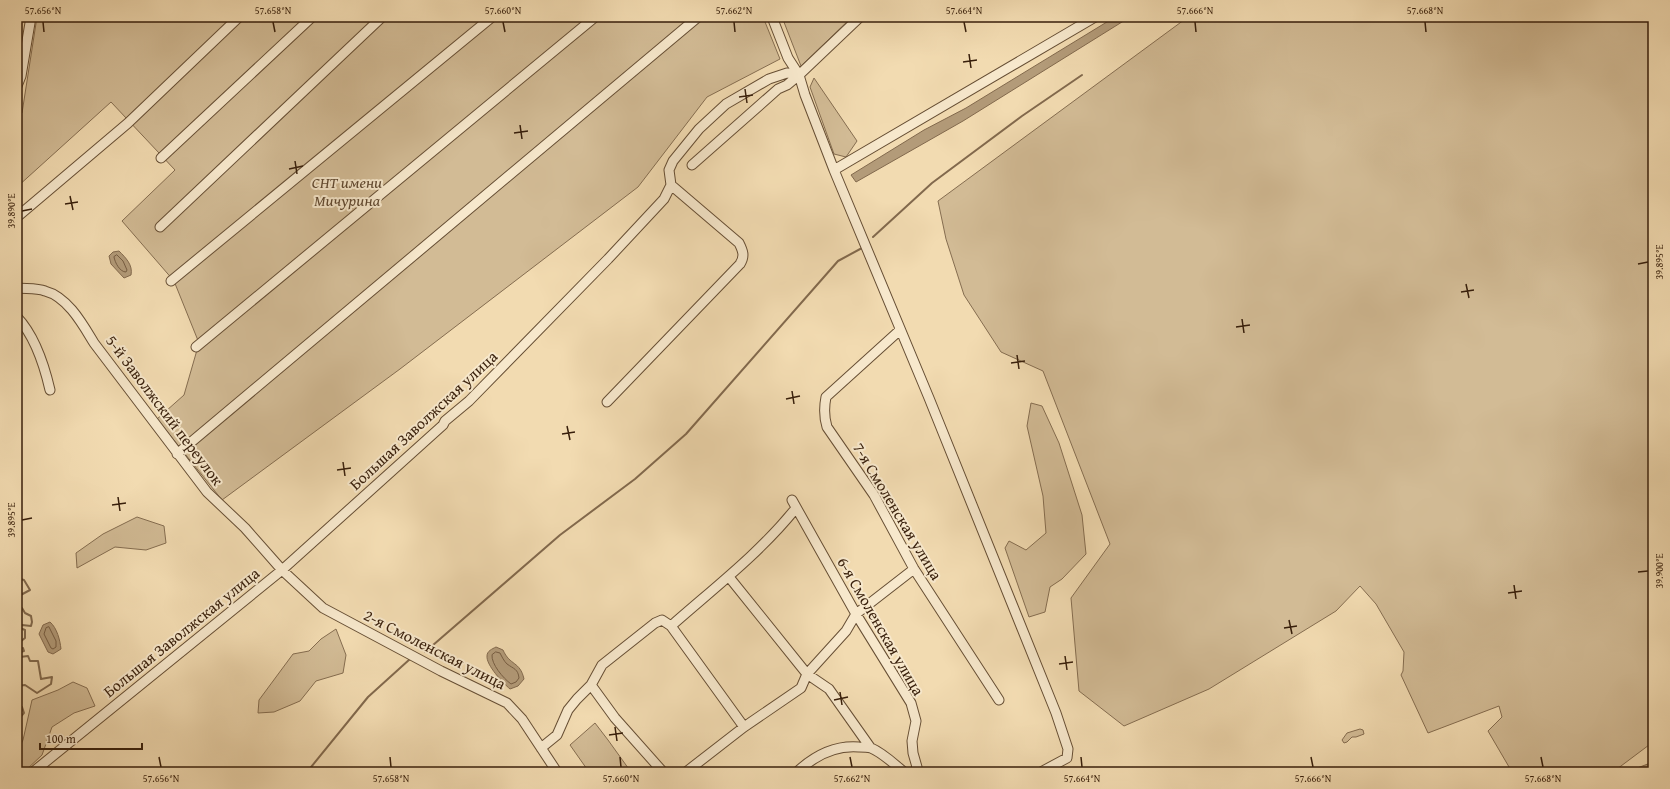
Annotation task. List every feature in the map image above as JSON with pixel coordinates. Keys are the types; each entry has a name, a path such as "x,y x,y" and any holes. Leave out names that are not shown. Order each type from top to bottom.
{"street":[{"path":"17,86 21,76 31,17"},
{"path":"17,217 128,123 239,17"},
{"path":"161,158 312,17"},
{"path":"160,227 382,17"},
{"path":"171,281 492,17"},
{"path":"196,347 594,17"},
{"path":"176,454 698,17"},
{"path":"772,17 788,58 799,75 805,95 834,170 932,405 1056,713 1068,749 1067,758 1041,772"},
{"path":"692,165 778,89 787,85 799,75 860,17"},
{"path":"834,170 1096,17"},
{"path":"607,402 740,264 743,258 743,250 739,243 672,185 670,170 673,160 699,129 726,104 769,79 787,73 799,75"},
{"name":"Большая Заволжская улица","path":"33,772 282,570 443,425 445,420 469,401 664,200 672,185"},
{"name":"5-й Заволжский переулок","path":"17,288 46,291 66,304 176,454 207,492 245,528 282,570"},
{"path":"17,316 30,334 45,370 50,390"},
{"name":"7-я Смоленская улица","path":"900,330 826,397 824,407 825,421 827,427 874,495 914,569 999,700"},
{"name":"6-я Смоленская улица","path":"729,577 754,554 794,504 856,614 911,703 916,721 912,741 913,753 917,767 914,772"},
{"path":"686,772 744,727 802,688 807,674 846,631 856,614 914,569"},
{"name":"2-я Смоленская улица","path":"282,570 323,608 441,671 507,703 522,719 556,772"},
{"path":"671,626 729,577 807,674 829,689 870,747 904,772"},
{"path":"541,748 557,735 568,710 576,699 591,685 602,665 655,623 662,620 671,626 744,727"},
{"path":"591,685 615,718 663,772"},
{"path":"797,772 826,752 852,746 870,747"}],"green space":[{"name":"СНТ имени Мичурина","path":"37,17 763,17 780,59 707,97 638,187 400,369 222,500 157,419 184,395 199,343 174,281 122,221 175,170 111,102 17,187 17,118 22,113"},
{"path":"782,17 852,17 801,66"},
{"path":"1188,17 1653,17 1653,742 1613,772 1512,772 1488,731 1502,717 1499,706 1428,733 1401,675 1403,671 1404,652 1376,604 1360,586 1336,611 1209,689 1124,726 1079,691 1071,598 1110,544 1043,371 1001,352 964,295 946,239 938,201"},
{"path":"814,78 857,141 846,157 834,154 810,87"},
{"path":"1031,403 1042,406 1059,443 1082,515 1086,554 1062,579 1050,587 1045,612 1029,617 1005,548 1009,541 1026,550 1046,533 1043,496 1027,426"},
{"path":"137,517 164,526 166,543 146,550 115,547 77,568 76,553 103,534"},
{"path":"336,629 346,655 343,673 316,681 300,701 274,712 258,713 259,700 293,654 309,651 321,639"},
{"path":"73,682 87,688 95,706 74,713 52,727 42,755 24,772 17,772 17,752 23,740 32,700 58,690"},
{"path":"595,723 631,772 589,772 570,745"},
{"path":"1360,729 1363,730 1364,734 1352,737 1344,743 1342,740 1347,733"}],"water":[{"path":"1115,17 1130,17 963,121 856,182 851,175 924,130 966,108"},
{"path":"119,251 131,268 131,275 124,278 111,264 109,256 113,252"},
{"path":"50,622 55,627 58,634 61,649 53,654 48,652 39,634 43,625"},
{"path":"496,647 503,650 509,659 520,669 524,679 518,686 510,689 499,678 489,664 487,654 490,650"},
{"path":"1653,762 1653,772 1631,772 1632,770"}],"waterway":[{"path":"873,237 932,183 1022,116 1082,75"},
{"path":"425,652 560,535 635,479 686,434 838,261 862,248"},
{"path":"17,578 24,580 30,590 17,597"},
{"path":"17,609 22,608 25,613 31,616 32,622 31,626 22,625 20,628 25,630 25,638 20,642 20,649 23,648 24,651 17,653"},
{"path":"17,653 20,657 28,656 30,661 38,661 41,679 52,677 51,684 37,693 25,685 17,686"},
{"path":"307,772 368,697 410,659"},
{"path":"17,706 22,707 24,713 20,718 19,727 17,729"}]}
